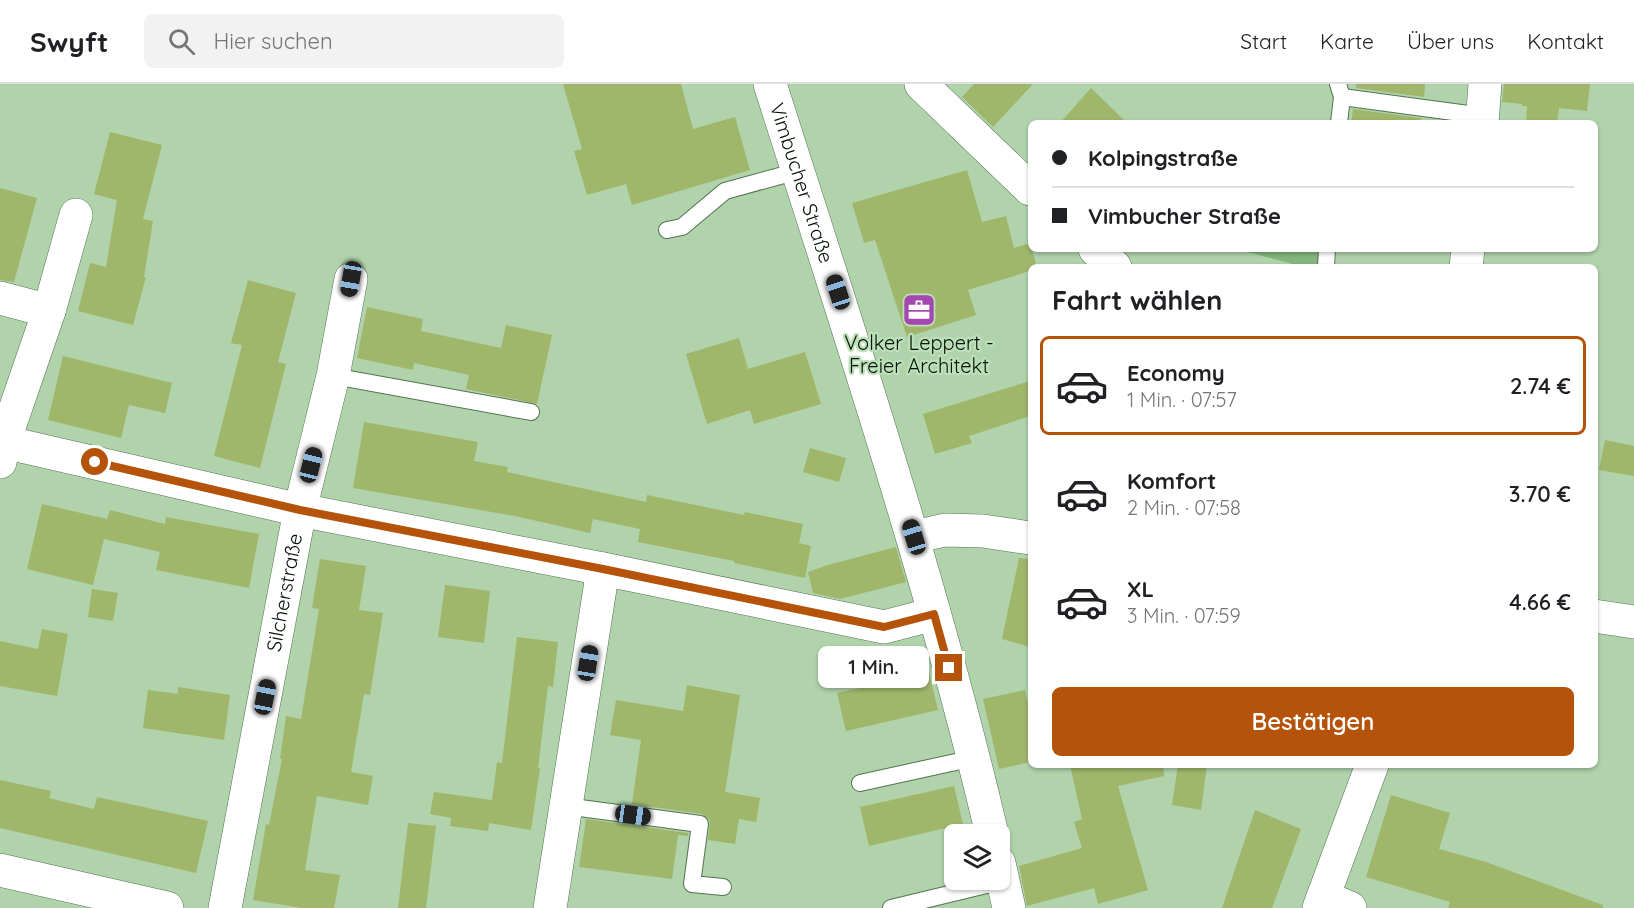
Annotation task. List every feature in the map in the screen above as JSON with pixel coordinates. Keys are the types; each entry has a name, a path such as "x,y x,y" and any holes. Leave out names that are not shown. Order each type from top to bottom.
{"street":[{"name":"Vimbucher Straße","path":"770,84 914,537 990,824"},
{"path":"921,84 1028,187"},
{"path":"1482,120 1485,84"},
{"path":"76,215 49,311 2,448 884,627 934,614"},
{"path":"1098,252 1112,264"},
{"name":"Silcherstraße","path":"225,908 300,510 333,376 351,279"},
{"path":"0,298 49,311"},
{"path":"914,537 945,530 983,531 1028,538"},
{"path":"550,908 603,569"},
{"path":"1598,617 1634,622"},
{"path":"1331,904 1371,768"},
{"path":"0,870 167,908"}],"lane":[{"path":"1339,120 1340,90 1482,120"},
{"path":"667,230 682,227 726,191 798,171"},
{"path":"333,376 531,412"},
{"path":"860,783 974,758"},
{"path":"565,806 700,824 692,884 723,887"},
{"path":"891,908 976,890"}],"green space":[{"path":"1247,252 1320,252 1320,264 1293,264"}],"building":[{"path":"563,84 681,84 693,129 735,117 750,170 632,205 626,184 587,195 574,151 582,149"},
{"path":"974,84 1033,84 993,127 962,97"},
{"path":"1356,84 1425,84 1424,97 1356,88"},
{"path":"1504,84 1590,84 1587,111 1559,108 1557,120 1526,120 1527,106 1502,102"},
{"path":"1091,88 1124,120 1063,120"},
{"path":"1353,109 1421,118 1421,120 1351,120"},
{"path":"110,132 162,145 143,219 153,221 144,277 146,277 133,325 78,311 90,263 106,267 117,200 94,194"},
{"path":"967,170 982,222 1006,216 1014,248 1028,244 1028,252 1033,252 1036,264 1028,264 1028,272 968,290 976,315 907,337 875,240 864,243 852,203"},
{"path":"0,188 37,198 14,282 0,280"},
{"path":"248,280 296,293 278,362 286,364 260,468 214,456 242,345 231,343"},
{"path":"367,307 423,319 421,331 501,348 506,325 552,335 537,404 466,389 469,375 414,363 413,370 357,358"},
{"path":"739,338 748,369 805,352 821,404 754,424 750,410 707,424 686,354"},
{"path":"63,356 172,383 165,413 129,405 121,438 48,420"},
{"path":"1028,382 1028,417 969,436 972,443 935,454 923,414"},
{"path":"364,422 478,442 474,461 508,467 507,472 646,502 647,495 744,515 745,512 803,524 799,543 811,546 805,578 638,542 640,529 593,519 590,533 515,516 353,488"},
{"path":"1605,440 1634,446 1634,476 1599,470"},
{"path":"810,448 846,458 839,482 803,472"},
{"path":"42,504 107,519 110,510 165,524 166,517 259,534 249,588 156,570 160,552 104,539 93,585 27,569"},
{"path":"896,547 906,582 840,599 813,593 808,572"},
{"path":"1019,558 1028,559 1028,646 1002,639"},
{"path":"320,559 366,566 359,610 383,613 370,695 364,694 351,772 373,776 368,805 317,796 305,870 340,875 334,908 302,908 253,900 266,824 269,825 282,759 280,759 286,716 301,719 319,609 312,608"},
{"path":"445,585 490,591 484,643 438,637"},
{"path":"92,589 118,593 113,621 88,617"},
{"path":"42,629 68,634 57,696 0,686 0,641 38,649"},
{"path":"517,637 558,642 553,687 548,686 531,830 489,823 488,831 450,826 451,818 430,814 434,792 492,800 497,762 502,763"},
{"path":"929,673 938,710 846,731 837,693"},
{"path":"687,685 740,695 725,792 760,798 756,822 739,819 735,844 708,840 710,821 702,814 632,804 641,740 610,735 616,700 683,711"},
{"path":"178,687 230,695 224,740 143,728 148,690 178,694"},
{"path":"1025,690 1028,704 1028,762 999,769 983,699"},
{"path":"1071,768 1163,768 1164,776 1118,786 1148,890 1098,904 1094,888 1027,906 1019,866 1082,848 1074,822 1082,819"},
{"path":"1178,768 1207,768 1201,810 1172,805"},
{"path":"0,780 51,791 49,798 94,809 97,797 208,821 196,873 0,828"},
{"path":"954,786 963,824 944,824 944,828 869,846 860,807"},
{"path":"1391,795 1450,813 1439,849 1486,862 1603,905 1603,908 1448,908 1450,902 1366,877"},
{"path":"1255,810 1301,829 1272,908 1222,908"},
{"path":"586,819 688,833 688,836 678,835 672,879 579,867"},
{"path":"408,823 436,826 426,908 398,908"}],"place":[{"name":"Volker Leppert - Freier Architekt","path":"919,310"}],"route":[{"path":"95,462 300,510 884,627 934,614 949,668"}]}
